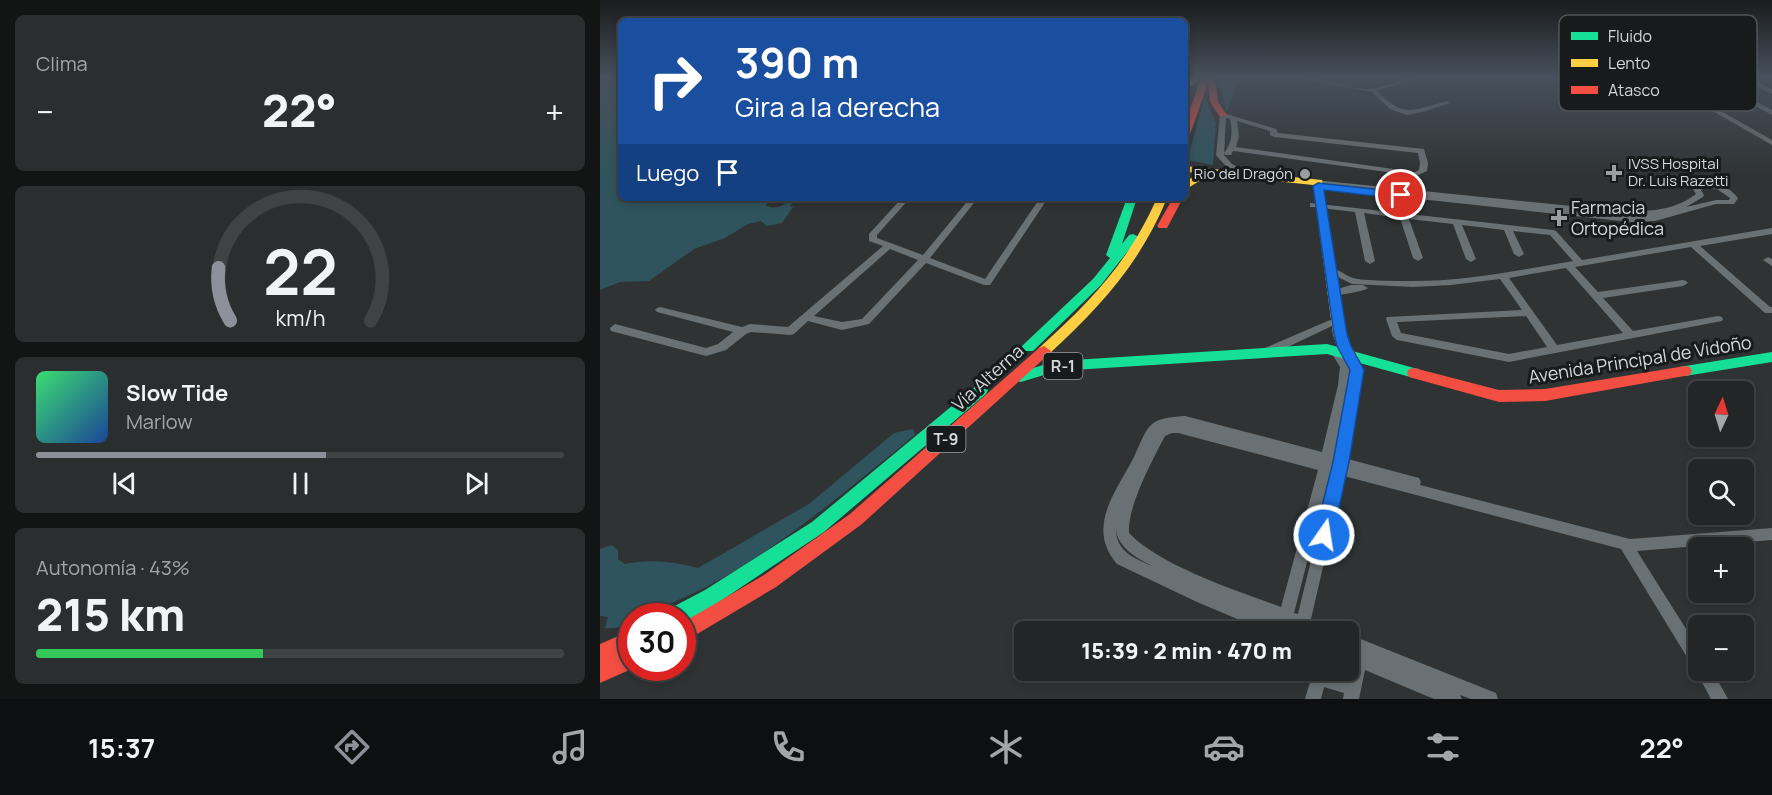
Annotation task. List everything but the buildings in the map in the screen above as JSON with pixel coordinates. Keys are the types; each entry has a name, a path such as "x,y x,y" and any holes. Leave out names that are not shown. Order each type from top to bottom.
{"main road":[{"path":"1188,127 1195,110"},
{"path":"1221,110 1227,116"},
{"path":"1188,169 1247,174 1314,184"},
{"path":"1188,169 1212,174 1314,184"},
{"path":"1188,184 1192,180 1212,174"},
{"path":"1314,184 1330,283 1344,346 1351,356"},
{"name":"T-9","path":"1104,273 1131,201"},
{"name":"Vía Alterna","path":"696,604 789,547 847,504 979,392 1082,298 1133,236 1148,201"},
{"name":"Vía Alterna","path":"696,625 770,581 830,539 883,496 1091,309 1122,275 1135,256 1149,234 1161,201"},
{"path":"1135,256 1156,240 1176,201"},
{"path":"1330,283 1330,323 1336,351"},
{"name":"T-9","path":"1091,309 1074,333 1071,348 1089,361 1124,361"},
{"name":"Avenida Principal de Vidoño","path":"1124,361 1315,348 1336,351 1479,392 1520,396 1545,395 1772,357"},
{"name":"R-1","path":"1006,386 1027,373 1040,369 1124,361"},
{"path":"600,654 618,646"},
{"path":"600,673 618,665"}],"street":[{"path":"1394,110 1401,113 1417,110"},
{"path":"1716,111 1772,143"},
{"path":"1725,111 1772,138"},
{"path":"1227,116 1274,130 1274,135 1416,150 1420,151 1425,163 1423,171 1416,174 1232,149"},
{"path":"1222,161 1232,149 1236,128 1227,116"},
{"path":"1227,116 1220,149 1222,161 1235,171 1247,174"},
{"path":"1314,184 1621,214 1655,213 1683,205 1700,195 1697,189 1702,185 1720,187 1734,198 1731,202 1716,202 1664,217 1631,219 1314,184"},
{"path":"903,201 872,236 873,240 987,283 1042,201"},
{"path":"806,317 837,325 862,324 925,258 972,201"},
{"path":"1317,206 1553,233 1596,297 1631,335"},
{"path":"1359,211 1370,261"},
{"path":"1404,216 1418,258"},
{"path":"1457,222 1471,259"},
{"path":"1507,228 1519,254"},
{"path":"1696,247 1772,231"},
{"path":"1330,283 1441,289 1574,266 1772,237"},
{"path":"615,328 706,352 722,347 742,331 754,327 790,331 888,246"},
{"path":"1696,247 1768,311 1772,310"},
{"path":"1504,279 1554,349"},
{"path":"1330,283 1352,284"},
{"path":"1596,297 1683,284"},
{"path":"660,310 742,331"},
{"path":"1527,313 1391,319 1397,336 1509,358 1718,320"},
{"path":"1269,351 1330,323"},
{"path":"1286,621 1346,372 1336,351"},
{"path":"1303,621 1340,466 1357,376 1351,356"},
{"path":"1271,621 1202,597 1122,558 1113,550 1108,540 1111,515 1154,429 1168,422 1185,421 1629,545 1772,534"},
{"path":"1629,545 1688,645"},
{"path":"1359,645 1490,699"},
{"path":"1359,660 1437,695 1454,699"},
{"path":"1313,699 1318,681 1323,679 1352,693"},
{"path":"1709,681 1720,699"}],"shaded area":[{"path":"600,110 618,110 618,201 769,201 766,205 773,208 793,201 790,206 793,207 782,223 767,226 761,221 748,224 725,238 694,249 649,281 620,282 600,290"},
{"path":"1201,110 1210,110 1216,123 1213,165 1188,160"},
{"path":"913,429 915,435 815,515 763,553 700,590 670,603 618,603 618,627 605,628 608,617 600,616 600,549 612,545 618,550 618,559 625,564 661,562 698,568 809,504 894,433"}],"traffic: fast":[{"path":"1112,255 1131,201"},
{"path":"1028,348 1097,282 1133,237"},
{"path":"1124,361 1327,349 1414,373"},
{"path":"1685,371 1772,357"},
{"path":"1021,377 1057,366 1124,361"},
{"path":"696,605 818,527 981,390"}],"traffic: slow":[{"path":"1188,169 1318,182 1340,334 1344,347 1351,356"},
{"path":"1188,185 1201,176 1212,174"},
{"path":"1044,351 1081,317 1113,282 1140,244 1161,201"}],"traffic: jam":[{"path":"1188,126 1194,110"},
{"path":"1219,110 1223,115"},
{"path":"1163,226 1176,201"},
{"path":"696,626 770,581 856,519 1044,351"},
{"path":"1414,373 1499,396 1545,395 1685,371"},
{"path":"600,654 618,646"},
{"path":"600,673 618,665"}],"place":[{"name":"IVSS Hospital Dr. Luis Razetti","path":"1614,173"},
{"name":"Rio del Dragón","path":"1305,174"},
{"name":"Farmacia Ortopédica","path":"1559,218"}],"route":[{"path":"1324,535 1341,462 1357,370 1344,346 1341,334 1318,186 1401,195"}]}
